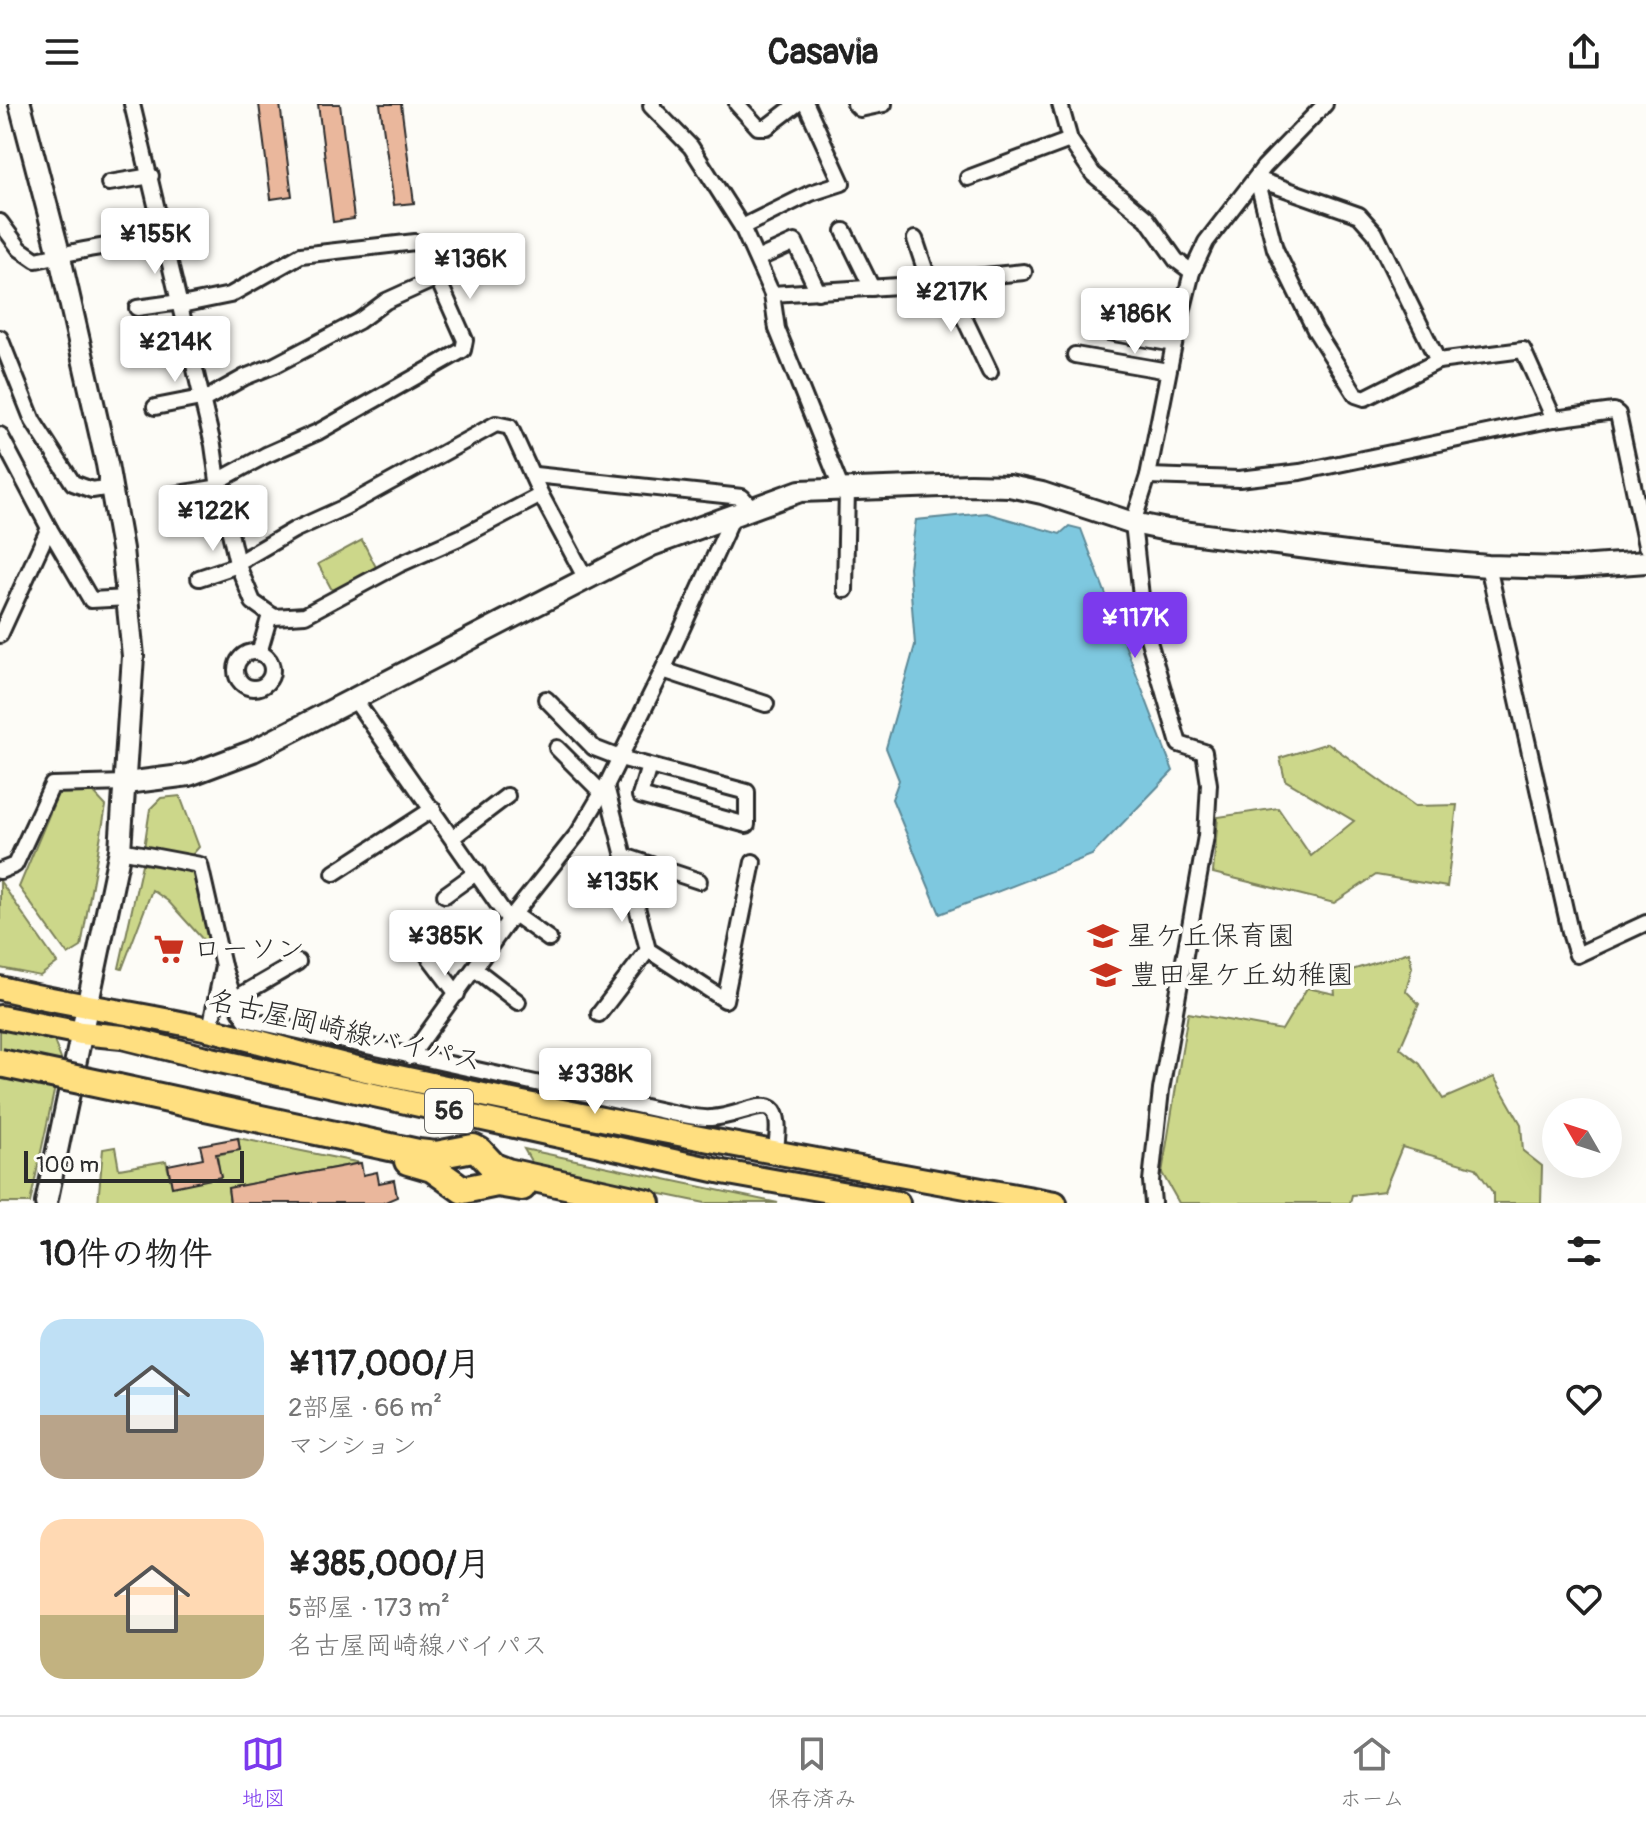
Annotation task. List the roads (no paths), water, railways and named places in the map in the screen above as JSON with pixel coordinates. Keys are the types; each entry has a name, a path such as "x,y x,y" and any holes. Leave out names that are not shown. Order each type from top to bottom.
{"highway":[{"path":"0,1063 117,1094 422,1164 442,1173 463,1190 488,1184 511,1184 551,1195 567,1203"},
{"path":"0,1076 117,1094 430,1155 473,1148 494,1167 507,1172 647,1203"}],"main road":[{"name":"名古屋岡崎線バイパス","path":"0,988 53,1001 210,1029 363,1069 775,1154 1055,1203"},
{"name":"名古屋岡崎線バイパス","path":"0,1017 81,1033 122,1037 723,1172 898,1203"}],"street":[{"path":"20,104 59,253 111,487 128,598 133,656 120,850 46,1203"},
{"path":"132,104 181,304 238,564 253,602 270,615 289,618 305,615 400,564 461,537 541,495"},
{"path":"653,104 651,106 691,147 742,227 772,294 777,329 844,488 845,590"},
{"path":"737,104 758,127 767,127 797,104"},
{"path":"742,227 811,193 842,183 806,104"},
{"path":"855,104 860,109 884,104"},
{"path":"1060,104 1070,140 1093,174 1147,219 1176,260 1192,272"},
{"path":"1153,1203 1151,1181 1161,1090 1206,836 1209,784 1204,752 1179,744 1174,729 1144,624 1133,523 1148,476 1168,371 1192,272 1206,242 1264,167 1325,104"},
{"path":"968,178 1070,140"},
{"path":"109,183 151,176"},
{"path":"1257,179 1359,215 1375,233 1438,361"},
{"path":"1257,179 1275,249 1315,330 1356,395 1365,398 1438,361 1523,350 1554,419"},
{"path":"0,222 20,249 36,260 137,240 166,239"},
{"path":"844,231 872,288"},
{"path":"915,239 930,284"},
{"path":"137,308 230,295 301,255 415,242 424,248 439,277 465,340 463,350 296,444 266,455 219,484 171,495"},
{"path":"757,259 795,242 818,292"},
{"path":"772,294 930,284 1024,272"},
{"path":"155,407 202,400 359,321 386,301 439,277"},
{"path":"946,280 990,372"},
{"path":"1103,331 1174,344"},
{"path":"0,338 33,421 73,483 92,490 111,487"},
{"path":"1075,355 1168,371"},
{"path":"1148,476 1239,479 1300,472 1554,419 1614,411 1618,414 1646,546"},
{"path":"199,578 238,564 294,530 324,519 496,424 510,427 535,475 541,495 586,579"},
{"path":"0,435 91,600 128,598"},
{"path":"535,475 742,497 753,509"},
{"path":"0,871 15,865 52,785 126,783 189,775 253,751 652,545 800,491 1009,486 1042,493 1133,523 1243,540 1488,566 1566,568 1646,562"},
{"path":"410,1057 511,917 579,832 604,790 663,670 733,516"},
{"path":"0,635 49,528"},
{"path":"1488,566 1577,955 1646,923"},
{"path":"259,653 270,615"},
{"path":"663,670 766,704"},
{"path":"546,699 594,748 620,758 747,792 747,825 640,796 649,766"},
{"path":"355,700 511,917 549,939"},
{"path":"557,748 604,790 648,950 725,1000 753,862"},
{"path":"453,837 507,796"},
{"path":"334,873 433,809"},
{"path":"120,850 200,865 223,966 234,999 245,1019 672,1113 711,1118 758,1105 776,1115 780,1127 775,1154"},
{"path":"624,856 699,881"},
{"path":"445,895 477,872"},
{"path":"423,949 457,994"},
{"path":"599,1014 648,950"},
{"path":"234,999 298,962"},
{"path":"210,1029 223,966"},
{"path":"475,969 518,1002"}],"water":[{"path":"986,513 1060,534 1069,526 1081,529 1173,771 1092,855 940,914 892,799 899,780 886,748 915,645 909,567 916,520"}],"place":[{"name":"星ケ丘保育園","path":"1103,936"},
{"name":"ローソン","path":"169,949"},
{"name":"豊田星ケ丘幼稚園","path":"1106,975"}]}
